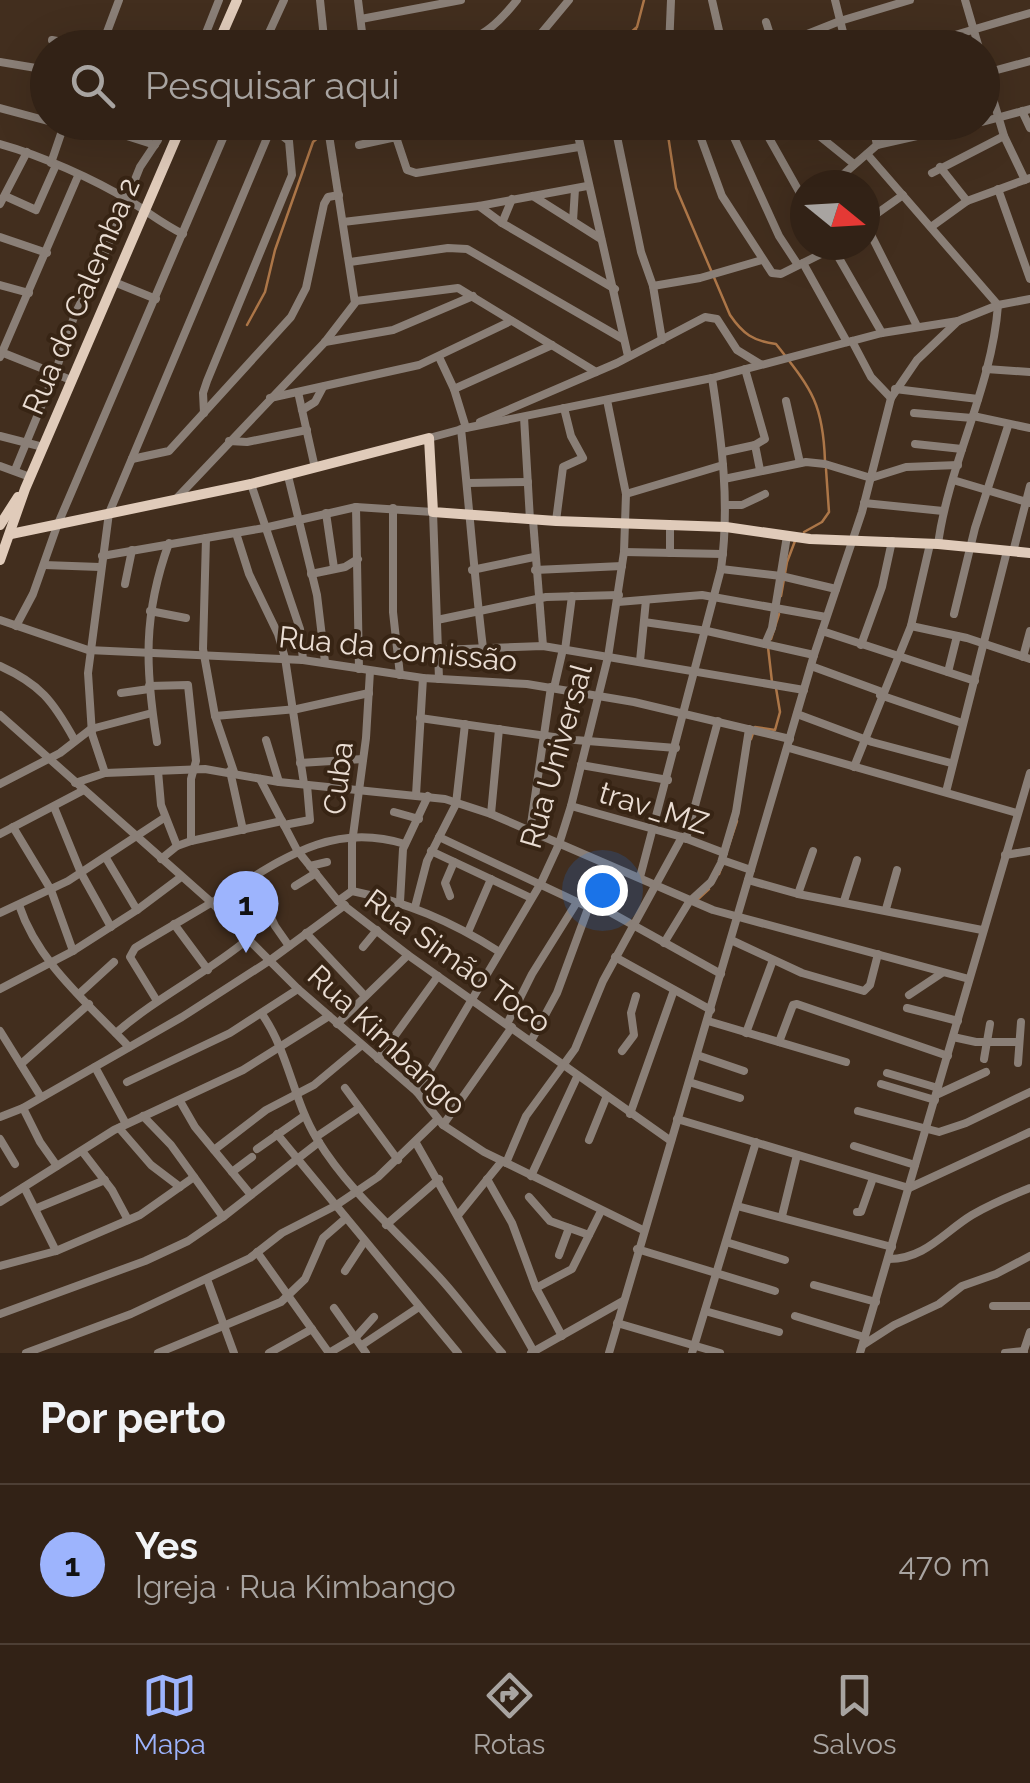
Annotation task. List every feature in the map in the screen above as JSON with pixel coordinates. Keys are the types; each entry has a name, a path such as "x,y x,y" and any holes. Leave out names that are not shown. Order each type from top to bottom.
{"main road":[{"path":"224,30 236,2"},
{"name":"Rua do Calemba 2","path":"0,525 12,513 25,489 175,140"},
{"path":"11,534 288,476 428,438 432,512 556,522 726,527 806,538 1030,553"},
{"path":"12,513 32,528"},
{"name":"Rua do Calemba 2","path":"0,560 11,534 12,513"}],"street":[{"path":"106,30 119,0"},
{"path":"208,30 221,0 236,2"},
{"path":"270,30 284,0"},
{"path":"320,0 323,30"},
{"path":"358,0 361,30"},
{"path":"360,20 461,0"},
{"path":"490,30 517,0"},
{"path":"544,30 568,0"},
{"path":"669,30 670,0"},
{"path":"712,0 720,30"},
{"path":"836,0 843,30"},
{"path":"817,30 910,0"},
{"path":"966,0 973,29"},
{"path":"970,30 1030,13"},
{"path":"766,22 768,30"},
{"path":"1000,69 1030,61"},
{"path":"0,62 30,67"},
{"path":"0,108 30,116"},
{"path":"1000,117 1026,110 1030,128"},
{"path":"931,227 967,201 1028,179 1000,124"},
{"path":"1000,138 1004,136"},
{"path":"27,152 2,200 36,210 60,140"},
{"path":"136,140 154,146"},
{"path":"15,470 75,314 140,167 156,140"},
{"path":"16,626 222,140"},
{"path":"105,773 91,729 88,650 109,513 262,140"},
{"path":"204,413 206,381 292,175 286,140"},
{"path":"330,140 356,301"},
{"path":"360,145 382,140"},
{"path":"397,140 406,170 411,173 579,146"},
{"path":"578,140 628,356"},
{"path":"618,140 662,340"},
{"path":"701,140 722,196 774,275 807,260"},
{"path":"735,140 779,236 872,378 893,393 978,399"},
{"path":"770,140 790,175"},
{"path":"824,140 854,164"},
{"path":"876,140 877,146"},
{"path":"847,170 877,146 903,140"},
{"path":"967,201 936,170 996,140"},
{"path":"0,144 27,152 128,200 183,234"},
{"path":"854,767 911,626 978,399 996,330 998,305 867,154"},
{"path":"71,380 1,354 78,176"},
{"path":"343,222 480,206 588,186"},
{"path":"573,222 575,189"},
{"path":"998,189 1030,279"},
{"path":"880,211 902,194"},
{"path":"132,459 161,456 169,451 285,324 306,288 324,204 328,197 338,195"},
{"path":"533,196 602,240"},
{"path":"502,223 512,199"},
{"path":"480,206 615,289"},
{"path":"0,237 46,254"},
{"path":"350,262 448,248 471,250 623,339"},
{"path":"880,253 916,326"},
{"path":"653,286 762,260"},
{"path":"840,260 882,333"},
{"path":"114,282 156,299"},
{"path":"0,285 29,292"},
{"path":"175,500 325,342 356,301 449,286 474,296 596,372"},
{"path":"325,342 394,330 474,296"},
{"path":"428,438 712,378 882,333 958,321 998,305 1030,299"},
{"path":"466,428 712,316 718,319 737,350 761,364"},
{"path":"270,398 419,365 511,321"},
{"path":"609,1353 814,655 864,503 893,393 928,347 958,321"},
{"path":"454,390 552,345"},
{"path":"439,357 466,428 472,570 483,648"},
{"path":"723,452 763,442 765,436 745,368"},
{"path":"986,369 1030,372"},
{"path":"640,876 722,569 726,527 723,452 712,378"},
{"path":"302,410 315,402 323,387"},
{"path":"298,392 315,468"},
{"name":"Rua Universal","path":"417,1092 540,883 571,806 608,657 624,552 626,494 607,400"},
{"path":"786,401 800,463"},
{"path":"556,522 563,467 582,458 570,436 564,408"},
{"path":"502,411 505,422"},
{"path":"914,413 972,417 1030,428"},
{"path":"524,417 542,646"},
{"path":"954,614 974,528 1008,426"},
{"path":"229,440 242,443 307,430"},
{"path":"0,436 43,448"},
{"path":"915,444 962,449"},
{"path":"755,445 760,470"},
{"path":"724,479 800,463 825,464 871,478 906,467 958,466"},
{"path":"626,494 722,465"},
{"path":"0,466 30,476"},
{"path":"288,476 322,622 325,662"},
{"path":"954,480 1028,502"},
{"path":"468,484 528,482"},
{"path":"251,484 300,629 303,660"},
{"path":"946,792 1030,486"},
{"path":"725,505 742,505 765,494"},
{"path":"864,503 942,511"},
{"path":"44,565 101,561 132,550 264,528 356,507 432,512 439,679"},
{"path":"356,507 359,669"},
{"path":"393,508 393,612 400,674"},
{"path":"326,513 334,568"},
{"path":"670,526 670,554"},
{"path":"161,859 191,841 310,820 285,658 236,533"},
{"path":"765,644 790,536"},
{"path":"206,538 204,656 243,830"},
{"path":"862,645 892,542"},
{"path":"157,742 147,655 154,586 169,543"},
{"path":"124,584 132,550"},
{"path":"624,552 723,554"},
{"path":"472,570 534,558"},
{"path":"312,574 358,559"},
{"path":"535,570 622,566"},
{"path":"722,569 781,576 836,589"},
{"path":"437,620 572,596 646,600 693,595 826,617"},
{"path":"530,831 543,735 564,650 572,596"},
{"path":"640,661 646,600"},
{"path":"150,611 186,618"},
{"name":"Rua da Comissão","path":"0,620 88,650 285,658 423,678 552,688 598,696 749,728 854,767 1018,813"},
{"path":"644,622 707,631 814,655"},
{"path":"911,626 1027,658 1030,631"},
{"path":"822,631 975,681"},
{"path":"948,672 957,636"},
{"path":"438,650 542,646 804,690"},
{"path":"0,666 50,697 74,739"},
{"path":"811,666 962,723"},
{"name":"Cuba","path":"352,891 353,836 370,671"},
{"path":"416,795 423,678"},
{"path":"122,693 188,684 196,761 191,841"},
{"path":"216,716 291,709 369,694"},
{"path":"0,784 50,759 91,729 152,713"},
{"path":"798,714 951,763"},
{"name":"Rua Kimbango","path":"0,715 210,902 298,989 417,1092 440,1123 504,1162 643,1230"},
{"path":"420,718 586,741 676,748"},
{"path":"459,1214 504,1162 526,1116 574,1049 615,957 684,838 718,721"},
{"path":"415,907 431,851 456,804 465,724"},
{"path":"664,943 692,900 710,882 723,857 736,812 749,728"},
{"path":"492,814 499,729"},
{"path":"266,740 279,782"},
{"path":"300,762 363,759"},
{"path":"581,765 668,780"},
{"path":"75,783 105,773 194,769 279,782 428,796 492,814 604,865 739,918 969,979"},
{"path":"158,771 164,818 177,846"},
{"path":"862,1345 1004,855 1026,799 1030,774"},
{"name":"Rua Simão Toco","path":"260,779 297,850 341,903 561,1066 671,1141"},
{"path":"0,834 84,790"},
{"path":"400,902 405,844 428,796"},
{"name":"trav_MZ","path":"571,806 684,838 750,875 798,894 982,930"},
{"path":"54,807 81,874 111,927"},
{"path":"394,812 419,819"},
{"path":"0,913 81,874 164,818"},
{"path":"14,827 50,890 72,951"},
{"path":"157,1001 130,952 174,924 297,850 353,836 405,844"},
{"path":"440,837 633,925 721,974"},
{"path":"798,894 813,850"},
{"path":"431,851 531,898"},
{"path":"1004,855 1030,851"},
{"path":"106,858 137,910"},
{"path":"844,902 857,860"},
{"path":"295,886 327,862"},
{"path":"450,896 445,883 454,862"},
{"path":"531,1041 553,1003 604,865"},
{"path":"886,909 897,870"},
{"path":"0,989 111,927 181,876"},
{"path":"252,876 289,946"},
{"path":"468,932 491,879"},
{"path":"0,1117 95,1067 270,961 352,891 415,907 498,951"},
{"path":"26,1353 131,1314 207,1279 335,1206 398,1160 440,1123 510,1025 553,938 577,902"},
{"path":"18,905 32,939 48,961 129,1047"},
{"path":"174,924 208,970"},
{"path":"363,946 378,930"},
{"path":"306,933 365,996"},
{"path":"553,938 573,946"},
{"path":"116,1033 248,940"},
{"path":"731,940 802,973 864,991 870,985 878,954"},
{"path":"337,1024 408,955"},
{"path":"615,957 711,1010"},
{"path":"746,1033 774,960"},
{"path":"80,994 114,962"},
{"path":"909,996 942,972"},
{"path":"378,1058 438,976"},
{"path":"127,1082 262,1014 298,989"},
{"path":"630,1114 674,990"},
{"path":"622,1051 632,1039 631,1014 636,996"},
{"path":"21,1064 89,1004"},
{"path":"779,1042 794,1004 948,1056"},
{"path":"907,1008 958,1022"},
{"path":"262,1014 281,1046 304,1116 317,1140 355,1192 438,1276 502,1353"},
{"path":"0,1202 122,1126 242,1070 329,1016"},
{"path":"708,1020 846,1062"},
{"path":"1018,1063 1020,1022"},
{"path":"984,1059 990,1024"},
{"path":"0,1031 42,1097"},
{"path":"953,1037 1019,1042"},
{"path":"632,1039 652,1052"},
{"path":"214,1150 266,1110 298,1095 362,1046"},
{"path":"697,1055 744,1071"},
{"path":"95,1067 122,1126 151,1166 180,1187"},
{"path":"881,1084 936,1094 986,1072"},
{"path":"886,1073 936,1094"},
{"path":"532,1176 577,1077"},
{"path":"689,1082 740,1098"},
{"path":"345,1088 398,1160"},
{"path":"858,1112 939,1132 956,1128 1030,1092"},
{"path":"589,1140 606,1098"},
{"path":"180,1101 190,1121 251,1195"},
{"path":"23,1108 57,1166"},
{"path":"0,1314 145,1261 188,1240 223,1218 359,1108"},
{"path":"143,1116 171,1144 223,1218"},
{"path":"232,1172 304,1116"},
{"path":"678,1119 909,1188 1030,1133"},
{"path":"277,1134 458,1353"},
{"path":"0,1139 14,1164"},
{"path":"693,1349 756,1142"},
{"path":"416,1143 459,1214 532,1352 623,1301"},
{"path":"854,1146 916,1165"},
{"path":"82,1151 105,1180 128,1220"},
{"path":"782,1216 797,1155"},
{"path":"0,1266 56,1251 128,1220 154,1207 194,1177"},
{"path":"488,1178 512,1222 536,1288 562,1336"},
{"path":"857,1212 861,1212 874,1178"},
{"path":"386,1225 439,1179"},
{"path":"37,1208 105,1180"},
{"path":"24,1188 56,1251"},
{"path":"889,1258 919,1253 987,1206 1030,1188"},
{"path":"530,1197 550,1221 589,1235"},
{"path":"737,1206 892,1247"},
{"path":"536,1288 570,1272 601,1211"},
{"path":"158,1353 276,1306 304,1278 323,1238 346,1218"},
{"path":"558,1255 569,1228"},
{"path":"344,1271 364,1242"},
{"path":"726,1242 785,1260"},
{"path":"638,1249 775,1291"},
{"path":"257,1252 329,1353 356,1337 374,1318"},
{"path":"862,1345 938,1304 962,1286 1030,1256"},
{"path":"207,1279 234,1353"},
{"path":"814,1284 876,1302"},
{"path":"334,1308 364,1349 419,1306"},
{"path":"993,1306 1030,1306"},
{"path":"705,1311 779,1332"},
{"path":"795,1316 862,1345"},
{"path":"617,1323 693,1349 720,1353"},
{"path":"273,1352 312,1330"},
{"path":"1006,1353 1024,1352 1030,1332"}],"waterway":[{"path":"634,30 644,0"},
{"path":"247,325 265,292 275,250 315,140"},
{"path":"669,140 676,188 730,315 749,336 776,344 806,385 818,410 825,461"},
{"path":"804,532 822,522 829,512 826,469"},
{"path":"781,596 795,541"},
{"path":"771,639 779,614"},
{"path":"768,647 772,682"},
{"path":"751,739 755,727 775,730 780,712 776,688"},
{"path":"719,874 737,821"},
{"path":"697,900 709,889"}],"place":[{"name":"Yes","path":"246,953"}]}
